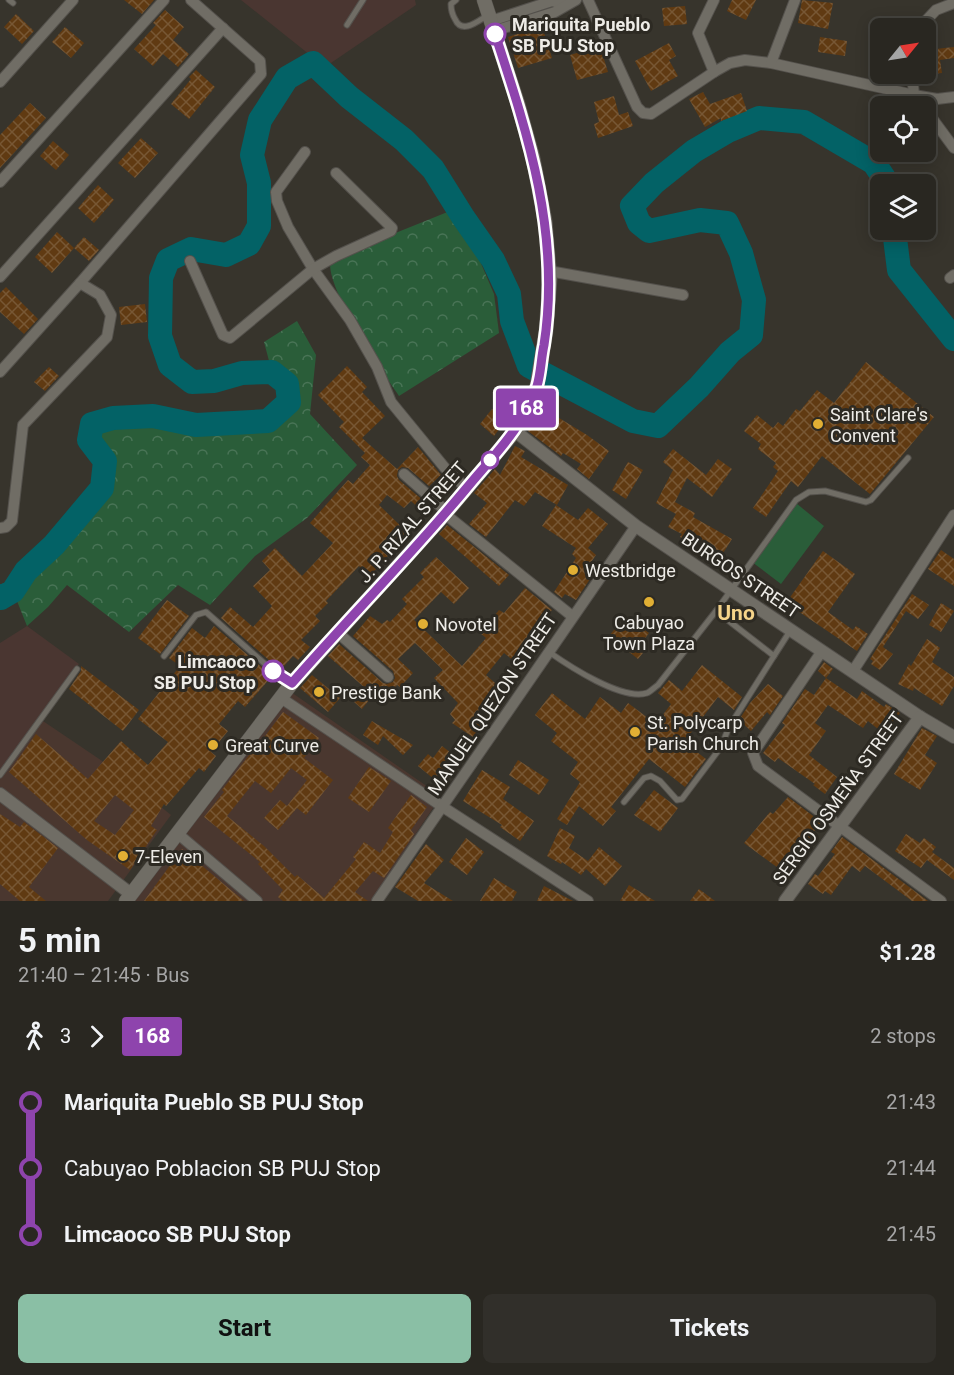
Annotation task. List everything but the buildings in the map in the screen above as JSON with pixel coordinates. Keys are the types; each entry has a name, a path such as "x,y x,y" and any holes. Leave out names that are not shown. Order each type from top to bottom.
{"main road":[{"name":"J. P. RIZAL STREET","path":"129,897 292,683 446,513 515,431 537,386 546,331 549,271 545,221 533,158 484,0"}],"street":[{"path":"0,82 74,0"},
{"path":"0,182 164,0"},
{"path":"0,372 261,74 260,61 191,0"},
{"path":"491,22 555,12 576,0"},
{"path":"588,0 637,107 643,113 651,114 730,63 746,60 771,63 914,95 937,99 954,97"},
{"path":"714,0 698,33 714,72"},
{"path":"771,63 795,0"},
{"path":"929,18 936,10 954,3"},
{"path":"0,278 223,28"},
{"path":"913,84 914,95"},
{"path":"936,124 954,148"},
{"path":"305,152 276,192 276,201 288,227 313,269 350,320 377,367 391,402 445,468 466,488"},
{"path":"190,261 223,335 230,338 313,269 391,231 392,228 336,173"},
{"path":"549,271 683,295"},
{"path":"0,528 6,527 12,521 23,425 107,337 111,315 100,295 80,283"},
{"name":"BURGOS STREET","path":"515,431 636,526 920,717 954,737"},
{"path":"404,474 446,513 572,616"},
{"path":"853,671 954,515"},
{"name":"MANUEL QUEZON STREET","path":"377,901 636,526"},
{"path":"337,632 388,677"},
{"path":"822,651 753,753 758,766 941,901"},
{"path":"281,698 588,901"},
{"name":"SERGIO OSMEÑA STREET","path":"785,901 920,717"},
{"path":"0,794 129,897"},
{"path":"177,833 257,901"}],"lane":[{"path":"346,25 363,0"},
{"path":"456,0 450,8 461,27 491,22"},
{"path":"548,651 572,668 598,682 634,694 648,693 658,685 716,611 796,500 809,492 825,491 866,502 871,500 908,458"},
{"path":"716,611 774,656"},
{"path":"164,656 196,615 206,612 273,671 292,683"},
{"path":"624,802 644,778 651,776 660,781 677,800 682,799 721,747 729,727 791,630"},
{"path":"0,775 77,669"}],"shaded area":[{"path":"241,0 415,0 416,5 325,67"},
{"path":"27,626 79,664 0,772 0,643"},
{"path":"288,690 441,796 371,901 123,901"},
{"path":"40,719 117,771 171,815 108,901 0,901 0,773"}],"green space":[{"path":"450,211 474,247 494,294 499,333 399,396 344,307 331,271 331,259"},
{"path":"297,321 316,355 310,414 357,465 307,518 255,556 210,605 178,585 129,632 67,585 27,626 13,591 26,571 54,545 102,488 105,461 89,440 92,424 113,418 153,416 196,425 268,421 289,401 287,385 272,372 264,342"},
{"path":"796,503 824,526 781,584 752,562"}],"waterway":[{"path":"0,596 1,598 13,591 26,571 54,545 102,488 105,461 89,440 92,424 113,418 153,416 196,425 268,421 289,402 287,384 272,372 242,373 214,381 192,382 170,365 160,336 161,278 168,260 191,249 226,255 249,244 259,226 259,183 252,155 260,120 287,78 313,63 349,97 404,140 433,169 493,260 509,294 512,321 529,366 633,421 658,426 699,387 730,352 751,335 754,300 741,253 727,223 700,220 649,231 639,223 632,206 654,183 694,151 728,131 759,118 804,122 874,163 881,174"},
{"path":"895,240 899,270 954,339"}],"bus line":[{"name":"168","path":"273,671 292,683 445,514 515,431 537,386 546,331 550,279 545,221 533,158 495,34"}],"place":[{"name":"Mariquita Pueblo SB PUJ Stop","path":"495,34"},
{"name":"Saint Clare's Convent","path":"818,424"},
{"name":"Westbridge","path":"573,570"},
{"name":"Cabuyao Town Plaza","path":"649,602"},
{"name":"Novotel","path":"423,624"},
{"name":"Limcaoco SB PUJ Stop","path":"273,671"},
{"name":"Prestige Bank","path":"319,692"},
{"name":"St. Polycarp Parish Church","path":"635,732"},
{"name":"Great Curve","path":"213,745"},
{"name":"7-Eleven","path":"123,856"}],"district":[{"name":"Uno","path":"736,613"}]}
